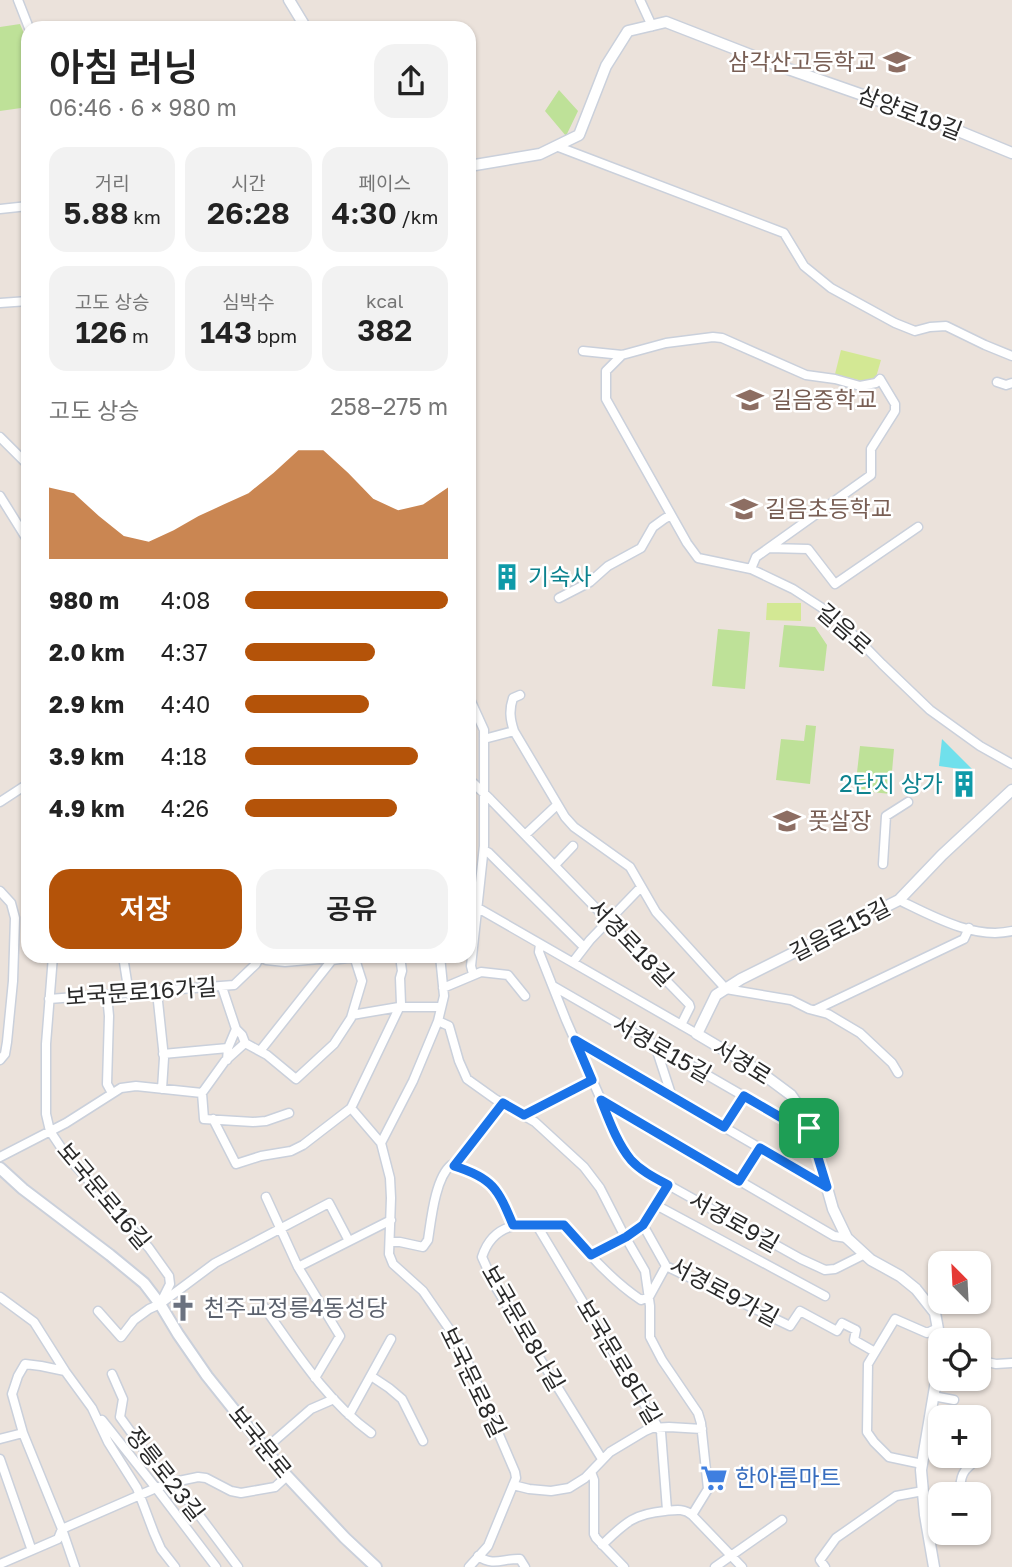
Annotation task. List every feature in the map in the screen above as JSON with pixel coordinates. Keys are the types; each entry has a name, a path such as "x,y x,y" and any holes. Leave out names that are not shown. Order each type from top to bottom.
{"main road":[{"name":"보국문로","path":"0,1168 144,1283 207,1376 287,1476 376,1567"}],"street":[{"path":"18,0 26,21"},
{"path":"289,0 302,21"},
{"path":"476,165 540,154 579,135 606,66 628,31 652,26 640,0"},
{"name":"삼양로19길","path":"652,26 666,22 774,64 917,114 1012,153"},
{"path":"556,146 784,233 804,266 813,274 831,288 895,323 915,331 946,326 1012,356"},
{"path":"0,209 21,207"},
{"path":"0,303 21,302"},
{"path":"583,351 622,355 666,343 713,337 722,338 806,375 860,386 876,383 880,379 895,404 895,411 871,449 871,475 756,557 751,569"},
{"name":"길음로","path":"622,355 606,371 606,398 698,558 751,569 793,589 836,617 930,710 979,747 1012,764"},
{"path":"997,382 1006,385 1012,383"},
{"path":"0,438 21,458"},
{"path":"0,496 21,530"},
{"path":"559,598 590,583 608,566 641,548 653,527 671,515"},
{"path":"769,548 808,549 835,584 918,527"},
{"path":"520,695 513,698 510,721 565,817 574,827 630,867 656,912 726,989 791,1000 828,1014 860,1033 892,1063 898,1073"},
{"path":"476,711 483,725 484,739 484,850 476,925"},
{"path":"484,739 514,731"},
{"name":"서경로18길","path":"476,786 689,1004 681,1025"},
{"path":"0,802 21,790"},
{"name":"길음로15길","path":"697,1034 716,995 741,979 899,900 942,855 1012,790"},
{"path":"883,864 886,816 908,802"},
{"path":"525,835 557,805"},
{"path":"555,865 573,846"},
{"path":"484,850 584,947"},
{"path":"573,962 641,887"},
{"path":"0,891 11,904 15,918 7,1042 5,1054 0,1060"},
{"path":"899,900 956,926 999,934 1012,931"},
{"name":"서경로","path":"478,908 756,1069 791,1095 804,1115 833,1209 847,1238 871,1260 900,1276 916,1289 935,1314 938,1328"},
{"path":"815,1010 964,939 970,929"},
{"name":"서경로9길","path":"540,944 539,952 592,1080 620,1143 632,1160 645,1172 825,1270 835,1269 865,1254"},
{"name":"보국문로16길","path":"52,963 46,1044 46,1114 50,1131 66,1154 149,1248 169,1276 170,1284 160,1304"},
{"path":"124,963 129,994"},
{"name":"보국문로16가길","path":"49,999 234,985 257,963"},
{"path":"260,1051 327,963"},
{"path":"222,987 236,1030 245,1043 260,1051 296,1079 334,1044 352,1015 362,981 357,963"},
{"path":"213,1119 236,1164 291,1151 303,1145 351,1108 401,1004 401,963"},
{"path":"351,1108 381,1143 413,1081 438,1021 444,996 441,963"},
{"path":"471,963 473,974"},
{"path":"443,988 481,972 508,975 525,996"},
{"name":"서경로15길","path":"552,986 799,1128 809,1128"},
{"path":"158,992 163,1054 162,1089"},
{"path":"107,995 107,1084 112,1093"},
{"path":"352,1015 399,1007 441,1007"},
{"path":"438,1021 449,1026 467,1079 535,1122 584,1167 600,1188 645,1271 650,1337 662,1360 698,1413 702,1429 708,1489 692,1515"},
{"path":"227,1060 228,1048 236,1030"},
{"path":"575,1040 827,1187"},
{"path":"245,1043 227,1060 202,1093 204,1119 253,1122 266,1121 289,1113"},
{"path":"655,1045 672,1097"},
{"path":"163,1054 228,1048"},
{"path":"524,1115 592,1080"},
{"path":"0,1157 66,1123 121,1088 136,1086 202,1093"},
{"path":"724,1127 744,1096"},
{"path":"601,1100 834,1236 847,1238"},
{"path":"454,1166 503,1103"},
{"name":"보국문로8길","path":"381,1143 390,1178 389,1254 393,1264 432,1303 470,1365 515,1472 513,1485"},
{"path":"739,1181 760,1148"},
{"path":"390,1242 400,1241 423,1247 428,1240 438,1188 446,1169 451,1165 467,1170 496,1189 513,1225 564,1225 591,1255 641,1300 649,1297 666,1266"},
{"path":"591,1255 643,1225 668,1185"},
{"path":"266,1198 299,1267 340,1336 315,1378"},
{"path":"97,1311 121,1337 134,1320 215,1263 329,1203 349,1241"},
{"name":"서경로9가길","path":"656,1205 825,1296"},
{"path":"299,1267 391,1220"},
{"name":"보국문로8다길","path":"536,1224 661,1432 667,1510"},
{"name":"보국문로8나길","path":"513,1225 498,1232 485,1247 482,1257 495,1286 602,1459"},
{"name":"서경로9가길","path":"643,1225 666,1266 790,1326 800,1311 837,1331 842,1323 856,1330 854,1340 875,1352"},
{"path":"0,1297 34,1322 92,1408 216,1567"},
{"path":"264,1307 315,1378 349,1415 371,1433"},
{"path":"922,1464 889,1457 867,1432 868,1364 895,1319 928,1333"},
{"path":"349,1415 391,1339"},
{"path":"991,1363 1012,1363"},
{"path":"65,1371 25,1364 12,1394 23,1433 75,1567"},
{"name":"정릉로23길","path":"112,1374 123,1399 121,1416 159,1471 174,1482 238,1567"},
{"path":"371,1376 402,1399 423,1441"},
{"path":"928,1528 922,1464 934,1391"},
{"path":"933,1396 954,1400"},
{"path":"265,1449 311,1409 334,1399"},
{"path":"92,1408 108,1442 141,1494 154,1533 175,1567"},
{"path":"469,1567 488,1546 513,1485 551,1491 569,1488 591,1472 610,1452 645,1431 659,1428 702,1429"},
{"path":"0,1439 23,1433"},
{"path":"0,1459 31,1548"},
{"path":"591,1472 594,1480 594,1534 624,1567"},
{"path":"0,1564 58,1539 62,1529 174,1482 206,1478 241,1493 275,1487 287,1476"},
{"path":"825,1567 820,1559 836,1538 895,1496 923,1491"},
{"path":"603,1545 632,1519 648,1513 677,1509 692,1515 742,1567"},
{"path":"715,1567 782,1520"},
{"path":"931,1545 934,1567"},
{"path":"478,1556 495,1562 520,1559 525,1567"}],"green space":[{"path":"20,24 21,26 21,108 0,111 0,27"},
{"path":"559,90 578,111 566,136 545,111"},
{"path":"841,350 881,360 874,384 835,374"},
{"path":"767,603 801,603 801,621 766,620"},
{"path":"784,625 815,627 827,645 824,671 779,667"},
{"path":"718,629 750,632 745,689 712,686"},
{"path":"806,725 816,726 810,784 776,780 781,739 804,741"},
{"path":"860,746 894,749 890,794 855,790"}],"water":[{"path":"942,739 974,771 939,766"}],"place":[{"name":"삼각산고등학교","path":"897,62"},
{"name":"길음중학교","path":"750,400"},
{"name":"길음초등학교","path":"744,509"},
{"name":"기숙사","path":"507,577"},
{"name":"2단지 상가","path":"964,784"},
{"name":"풋살장","path":"787,821"},
{"name":"천주교정릉4동성당","path":"183,1308"},
{"name":"한아름마트","path":"714,1478"}],"route":[{"path":"575,1040 724,1127 744,1096 799,1128 809,1128 827,1187 760,1148 739,1181 601,1100 620,1143 632,1160 645,1172 668,1185 643,1225 591,1255 564,1225 513,1225 496,1189 467,1170 454,1166 503,1103 524,1115 592,1080 575,1040"}]}
